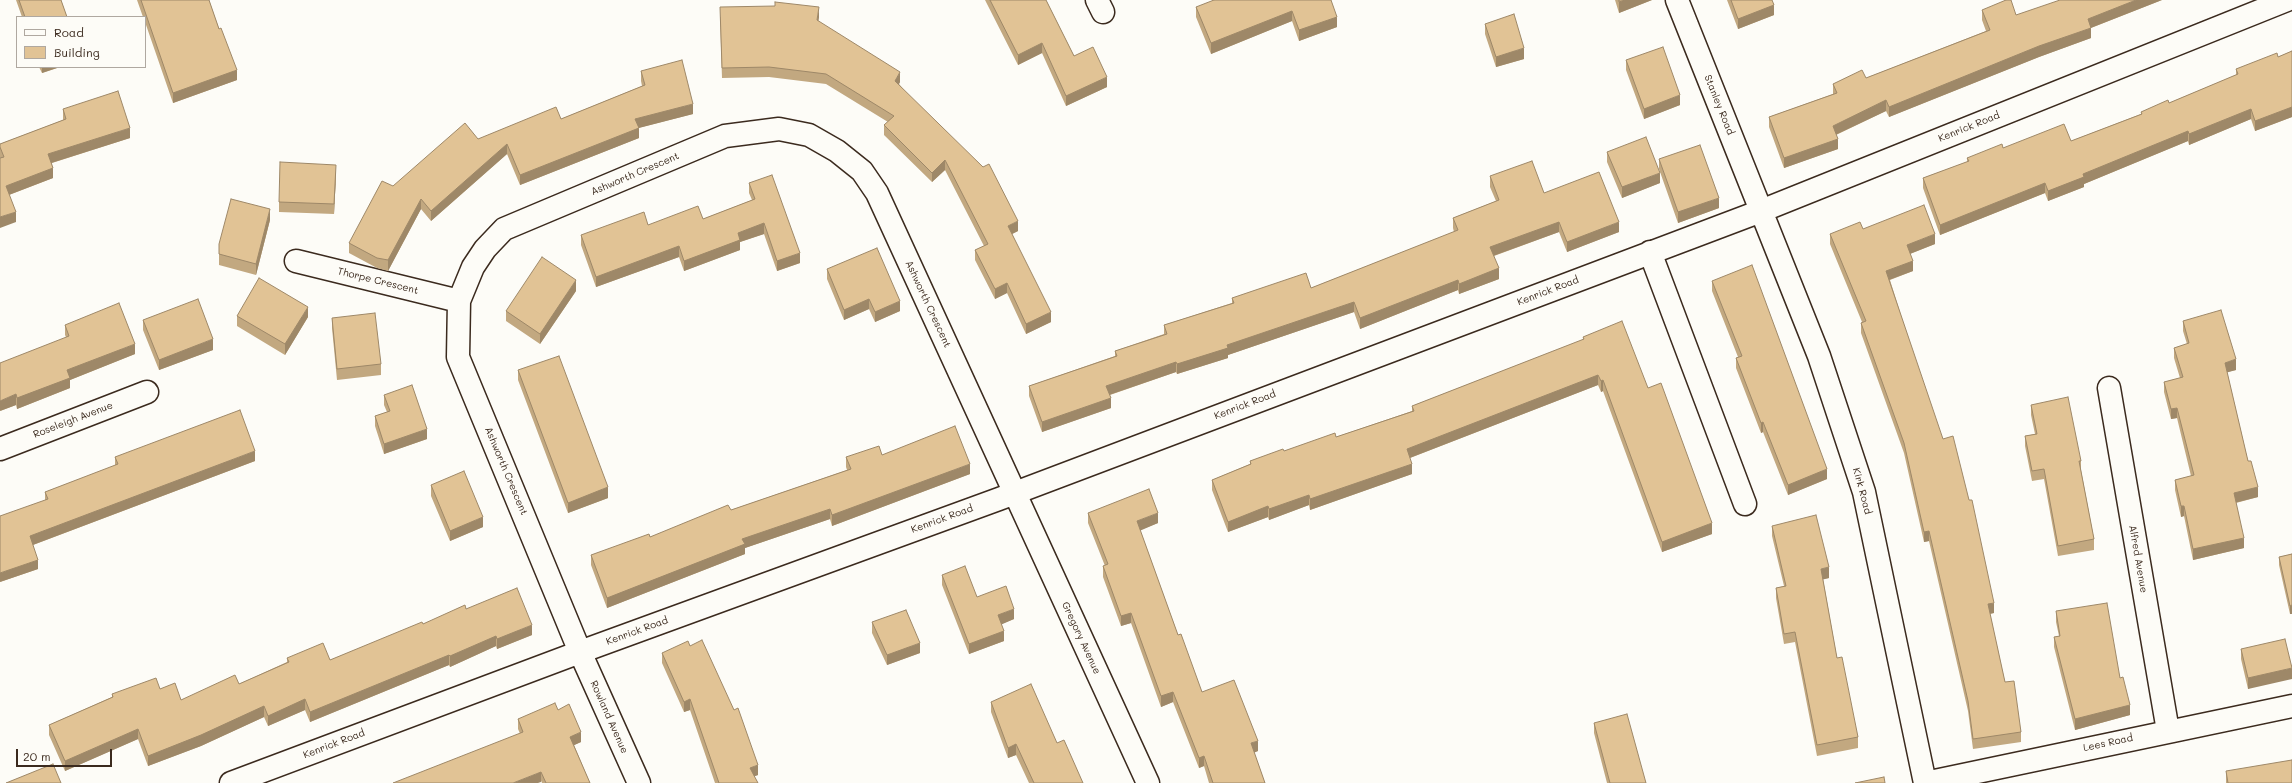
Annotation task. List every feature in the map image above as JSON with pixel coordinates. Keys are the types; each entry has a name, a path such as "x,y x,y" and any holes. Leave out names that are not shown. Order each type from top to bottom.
{"street":[{"name":"Stanley Road","path":"1677,0 1761,211"},
{"name":"Kenrick Road","path":"231,783 580,652 1015,492 1761,211 2288,0"},
{"name":"Ashworth Crescent","path":"580,652 458,357 459,301 473,267 485,250 504,229 725,136 779,129 809,135 837,152 862,171 877,193 1015,492"},
{"name":"Kirk Road","path":"1761,211 1819,356 1864,492 1925,783"},
{"path":"1650,252 1745,504"},
{"name":"Thorpe Crescent","path":"296,261 459,301"},
{"name":"Alfred Avenue","path":"2109,388 2168,731"},
{"name":"Roseleigh Avenue","path":"0,449 147,392"},
{"name":"Gregory Avenue","path":"1015,492 1148,783"},
{"name":"Rowland Avenue","path":"580,652 639,783"},
{"name":"Lees Road","path":"1925,783 2292,706"}],"building":[{"path":"19,0 61,0 67,16 25,16"},
{"path":"141,0 209,0 219,29 221,28 237,70 173,93"},
{"path":"990,0 1046,0 1074,56 1093,47 1107,77 1066,96 1042,43 1018,55"},
{"path":"1214,0 1331,0 1337,17 1299,30 1292,11 1211,43 1196,7"},
{"path":"1731,0 1772,0 1774,5 1738,19"},
{"path":"2006,0 2011,0 2016,15 2060,0 2136,0 2088,19 2091,28 2039,46 1889,107 1886,100 1833,126 1838,139 1784,158 1769,117 1837,93 1833,84 1862,70 1866,78 1990,30 1982,10"},
{"path":"775,2 819,7 817,20 900,72 895,81 983,167 989,164 1018,221 1008,226 1051,312 1026,324 1007,283 995,289 975,250 988,244 945,160 932,173 884,125 894,116 826,74 769,67 722,68 720,7 775,6"},
{"path":"1514,14 1524,48 1496,57 1485,24"},
{"path":"1663,47 1680,95 1644,109 1626,60"},
{"path":"2292,51 2292,107 2255,121 2251,109 2189,134 2188,131 2083,174 2084,177 2048,191 2045,183 1940,225 1923,178 1969,161 1967,158 2002,144 2003,148 2064,124 2071,141 2142,114 2141,112 2168,100 2169,103 2238,74 2236,69 2277,53 2278,57"},
{"path":"682,60 693,104 635,119 639,128 520,175 507,144 431,211 421,199 388,260 377,258 349,243 382,181 393,186 465,123 478,139 556,107 561,119 645,85 641,71"},
{"path":"118,91 130,128 48,154 53,168 6,186 16,212 0,217 0,158 4,157 0,144 66,119 63,109"},
{"path":"1646,137 1660,173 1622,187 1607,152"},
{"path":"1700,145 1719,198 1678,212 1659,159"},
{"path":"1532,161 1544,193 1599,172 1619,222 1567,242 1559,222 1490,247 1499,268 1459,284 1458,280 1360,318 1354,302 1227,345 1228,348 1177,364 1176,362 1106,386 1111,398 1042,422 1029,386 1117,356 1115,351 1167,334 1164,325 1234,303 1232,298 1306,273 1311,288 1458,230 1453,218 1499,200 1490,176"},
{"path":"280,162 336,165 334,204 279,202"},
{"path":"772,175 800,253 777,261 764,223 738,233 740,240 684,261 679,246 596,277 581,235 644,212 648,225 698,206 703,219 755,199 749,183"},
{"path":"231,199 270,209 256,264 219,254 219,244"},
{"path":"1924,205 1935,234 1907,245 1913,261 1886,271 1943,439 1953,436 1969,500 1972,500 1994,603 1988,604 2005,682 2014,681 2021,732 1973,739 1968,701 1929,531 1924,532 1904,443 1861,323 1866,321 1830,234 1860,222 1863,229"},
{"path":"877,248 900,301 875,312 869,299 844,310 827,269"},
{"path":"542,257 576,280 540,334 506,311"},
{"path":"1752,265 1827,469 1788,485 1763,422 1761,423 1736,358 1742,356 1712,281"},
{"path":"259,278 308,307 285,344 237,316"},
{"path":"198,299 213,339 159,360 143,320"},
{"path":"119,303 135,344 67,370 70,378 17,398 16,394 0,401 0,363 69,336 65,325"},
{"path":"2221,310 2236,359 2225,363 2248,461 2251,461 2258,487 2234,493 2244,538 2193,549 2184,506 2181,506 2175,480 2194,475 2177,408 2171,409 2164,382 2183,377 2174,348 2189,343 2183,321"},
{"path":"375,313 381,364 337,369 332,318"},
{"path":"1622,321 1648,388 1661,383 1712,523 1662,542 1603,380 1601,381 1598,375 1407,449 1412,464 1310,499 1309,495 1269,509 1268,506 1228,522 1212,480 1251,464 1250,461 1283,449 1284,451 1335,433 1336,437 1414,411 1412,406 1584,339 1583,337"},
{"path":"559,356 608,487 568,503 518,370"},
{"path":"412,385 427,429 384,444 375,416 390,411 384,395"},
{"path":"2068,397 2081,461 2079,461 2094,539 2058,546 2044,469 2032,471 2025,436 2037,434 2031,405"},
{"path":"240,410 255,451 30,536 38,560 0,573 0,516 48,499 45,492 118,464 115,457"},
{"path":"955,426 970,464 832,515 830,509 742,539 745,544 607,598 591,555 649,534 650,537 728,505 731,510 851,469 846,457 879,446 882,455"},
{"path":"464,471 483,517 450,531 431,485"},
{"path":"1149,489 1158,513 1137,521 1178,635 1181,634 1202,692 1234,680 1258,741 1251,743 1265,783 1213,783 1204,756 1199,758 1173,692 1161,696 1131,613 1121,616 1103,566 1108,564 1088,513"},
{"path":"1816,515 1829,567 1821,569 1837,658 1842,657 1858,737 1817,745 1795,632 1784,634 1776,588 1786,586 1772,526"},
{"path":"2292,554 2292,605 2290,606 2279,557"},
{"path":"965,566 977,597 1006,586 1014,609 998,615 1004,631 969,644 942,575"},
{"path":"517,588 532,625 497,639 496,636 310,712 305,699 268,716 264,706 201,735 148,756 138,729 65,761 49,725 113,697 112,694 156,678 160,689 175,683 181,700 235,675 239,684 289,662 287,658 323,643 330,660 422,622 423,624 465,605 466,609"},
{"path":"2107,603 2120,678 2123,677 2130,705 2075,719 2054,637 2060,636 2056,611"},
{"path":"906,610 920,643 887,655 872,622"},
{"path":"2285,639 2292,668 2248,678 2241,649"},
{"path":"702,640 734,710 738,708 758,765 750,768 758,783 719,783 690,699 684,702 662,653 688,641 690,646"},
{"path":"1031,684 1057,743 1064,740 1083,783 1034,783 1016,744 1008,748 991,702"},
{"path":"555,703 558,710 569,704 581,732 570,737 590,783 546,783 541,772 513,783 393,783 523,732 518,719"},
{"path":"1627,714 1646,783 1610,783 1594,723"},
{"path":"2292,760 2292,783 2228,783 2226,771"},
{"path":"53,764 61,783 6,783"},
{"path":"1884,777 1885,783 1855,783"}]}
